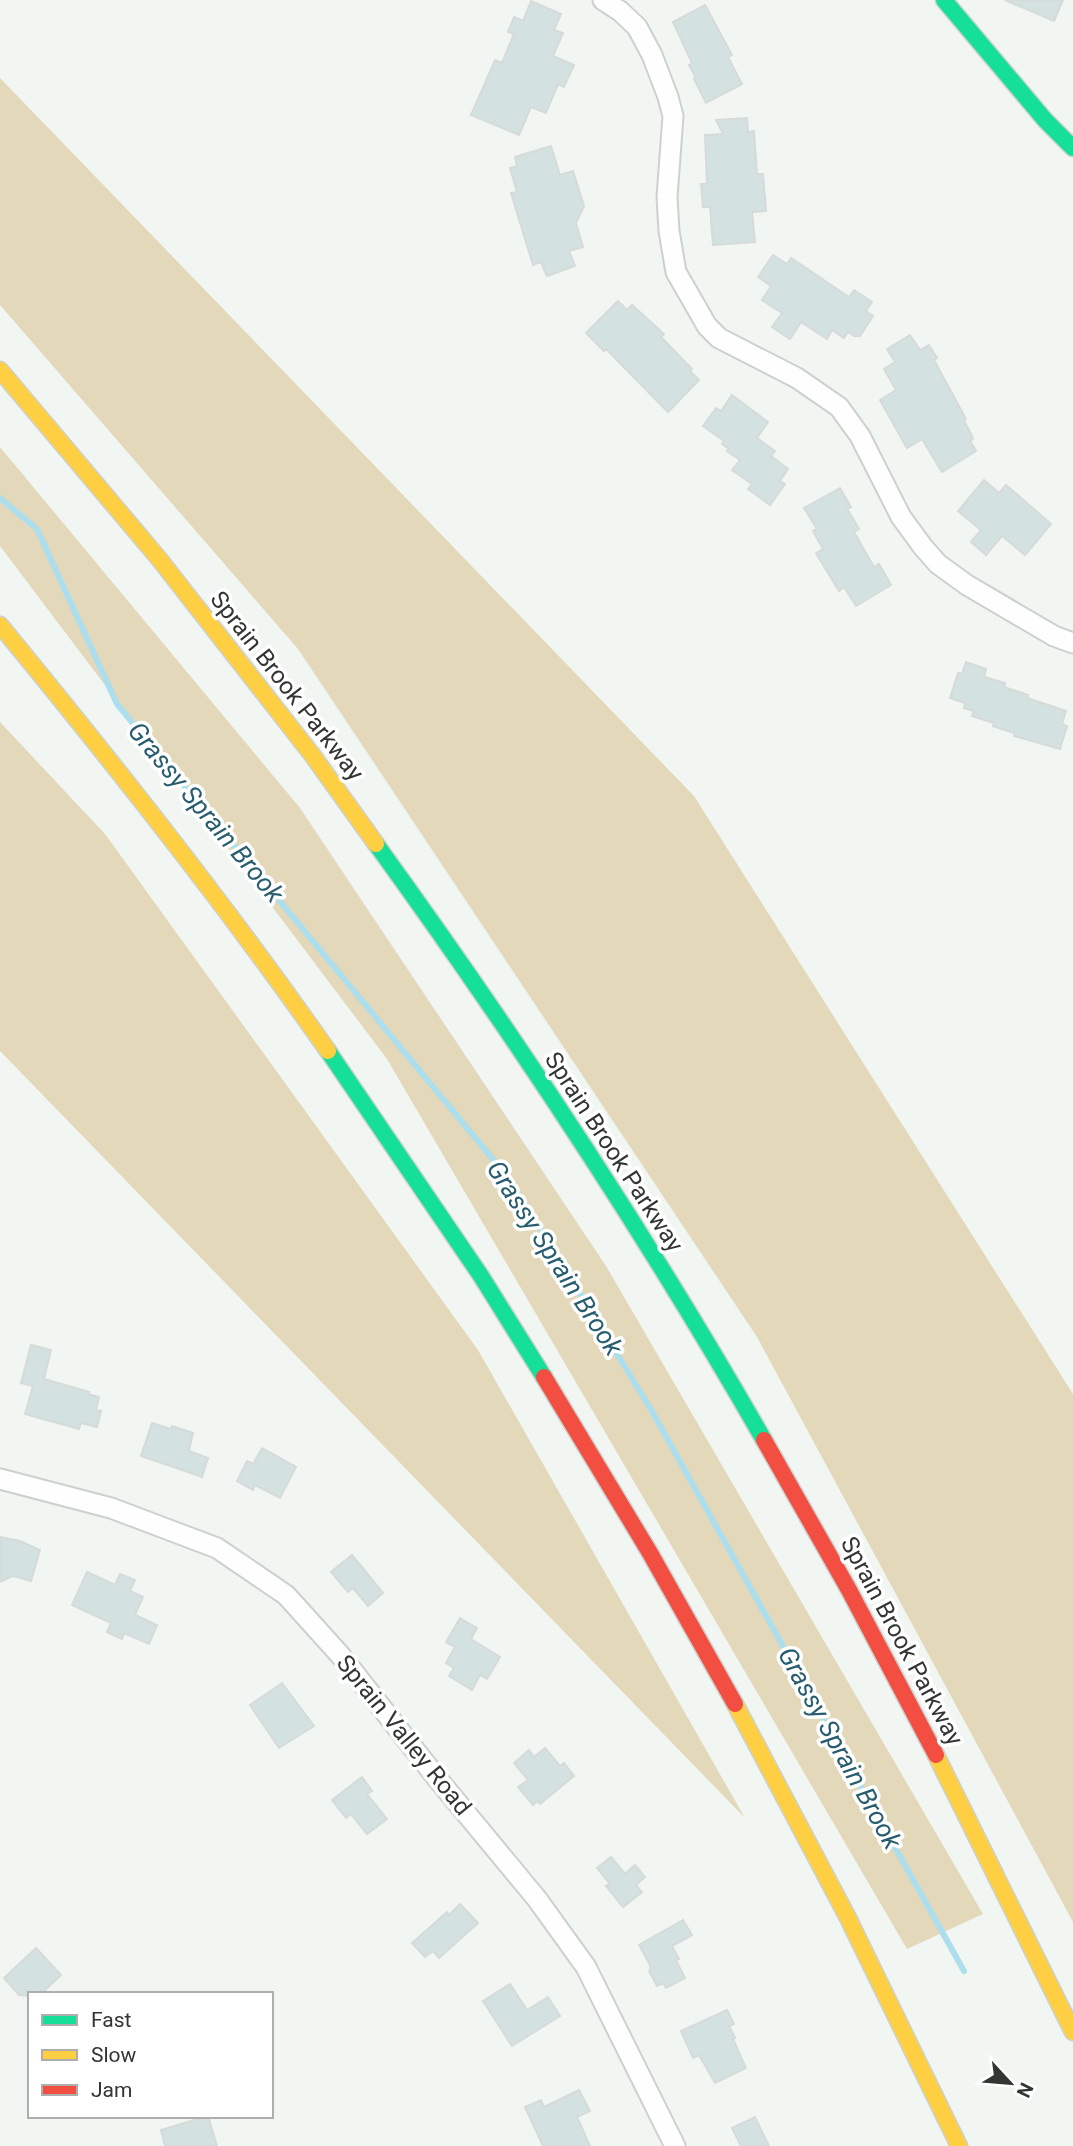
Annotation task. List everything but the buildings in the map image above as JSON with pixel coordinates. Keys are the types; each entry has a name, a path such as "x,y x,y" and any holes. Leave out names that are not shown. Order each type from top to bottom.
{"main road":[{"path":"944,0 1045,120 1073,148"},
{"name":"Sprain Brook Parkway","path":"0,370 168,570 330,779 467,971 590,1155 722,1367 860,1608 963,1803 1073,2032"},
{"path":"0,625 130,784 243,931 380,1125 518,1334 661,1572 744,1718 828,1878 960,2146"}],"street":[{"path":"603,0 637,27 652,55 668,97 673,116 667,197 669,231 676,272 707,326 719,338 797,378 838,407 860,436 901,517 938,564 995,602 1054,636 1073,643"},
{"name":"Sprain Valley Road","path":"0,1479 111,1508 217,1548 286,1595 341,1656 537,1899 586,1967 675,2146"}],"shaded area":[{"path":"0,78 694,796 1073,1394 1073,1922 757,1337 298,649 0,305"},
{"path":"0,447 300,808 606,1266 983,1914 907,1949 387,1059 0,546"},
{"path":"0,722 105,834 478,1350 745,1818 0,1051"}],"waterway":[{"name":"Grassy Sprain Brook","path":"0,498 37,529 117,704 510,1180 649,1406 964,1971"}],"traffic: fast":[{"path":"944,0 1045,120 1073,148"},
{"path":"376,844 479,989 578,1137 673,1287 764,1440"},
{"path":"328,1051 481,1276 544,1377"}],"traffic: slow":[{"path":"0,370 160,560 313,756 376,844"},
{"path":"0,625 168,835 328,1051"},
{"path":"735,1704 848,1918 959,2146"},
{"path":"936,1755 1073,2032"}],"traffic: jam":[{"path":"544,1377 650,1553 735,1704"},
{"path":"764,1440 849,1590 936,1755"}]}
